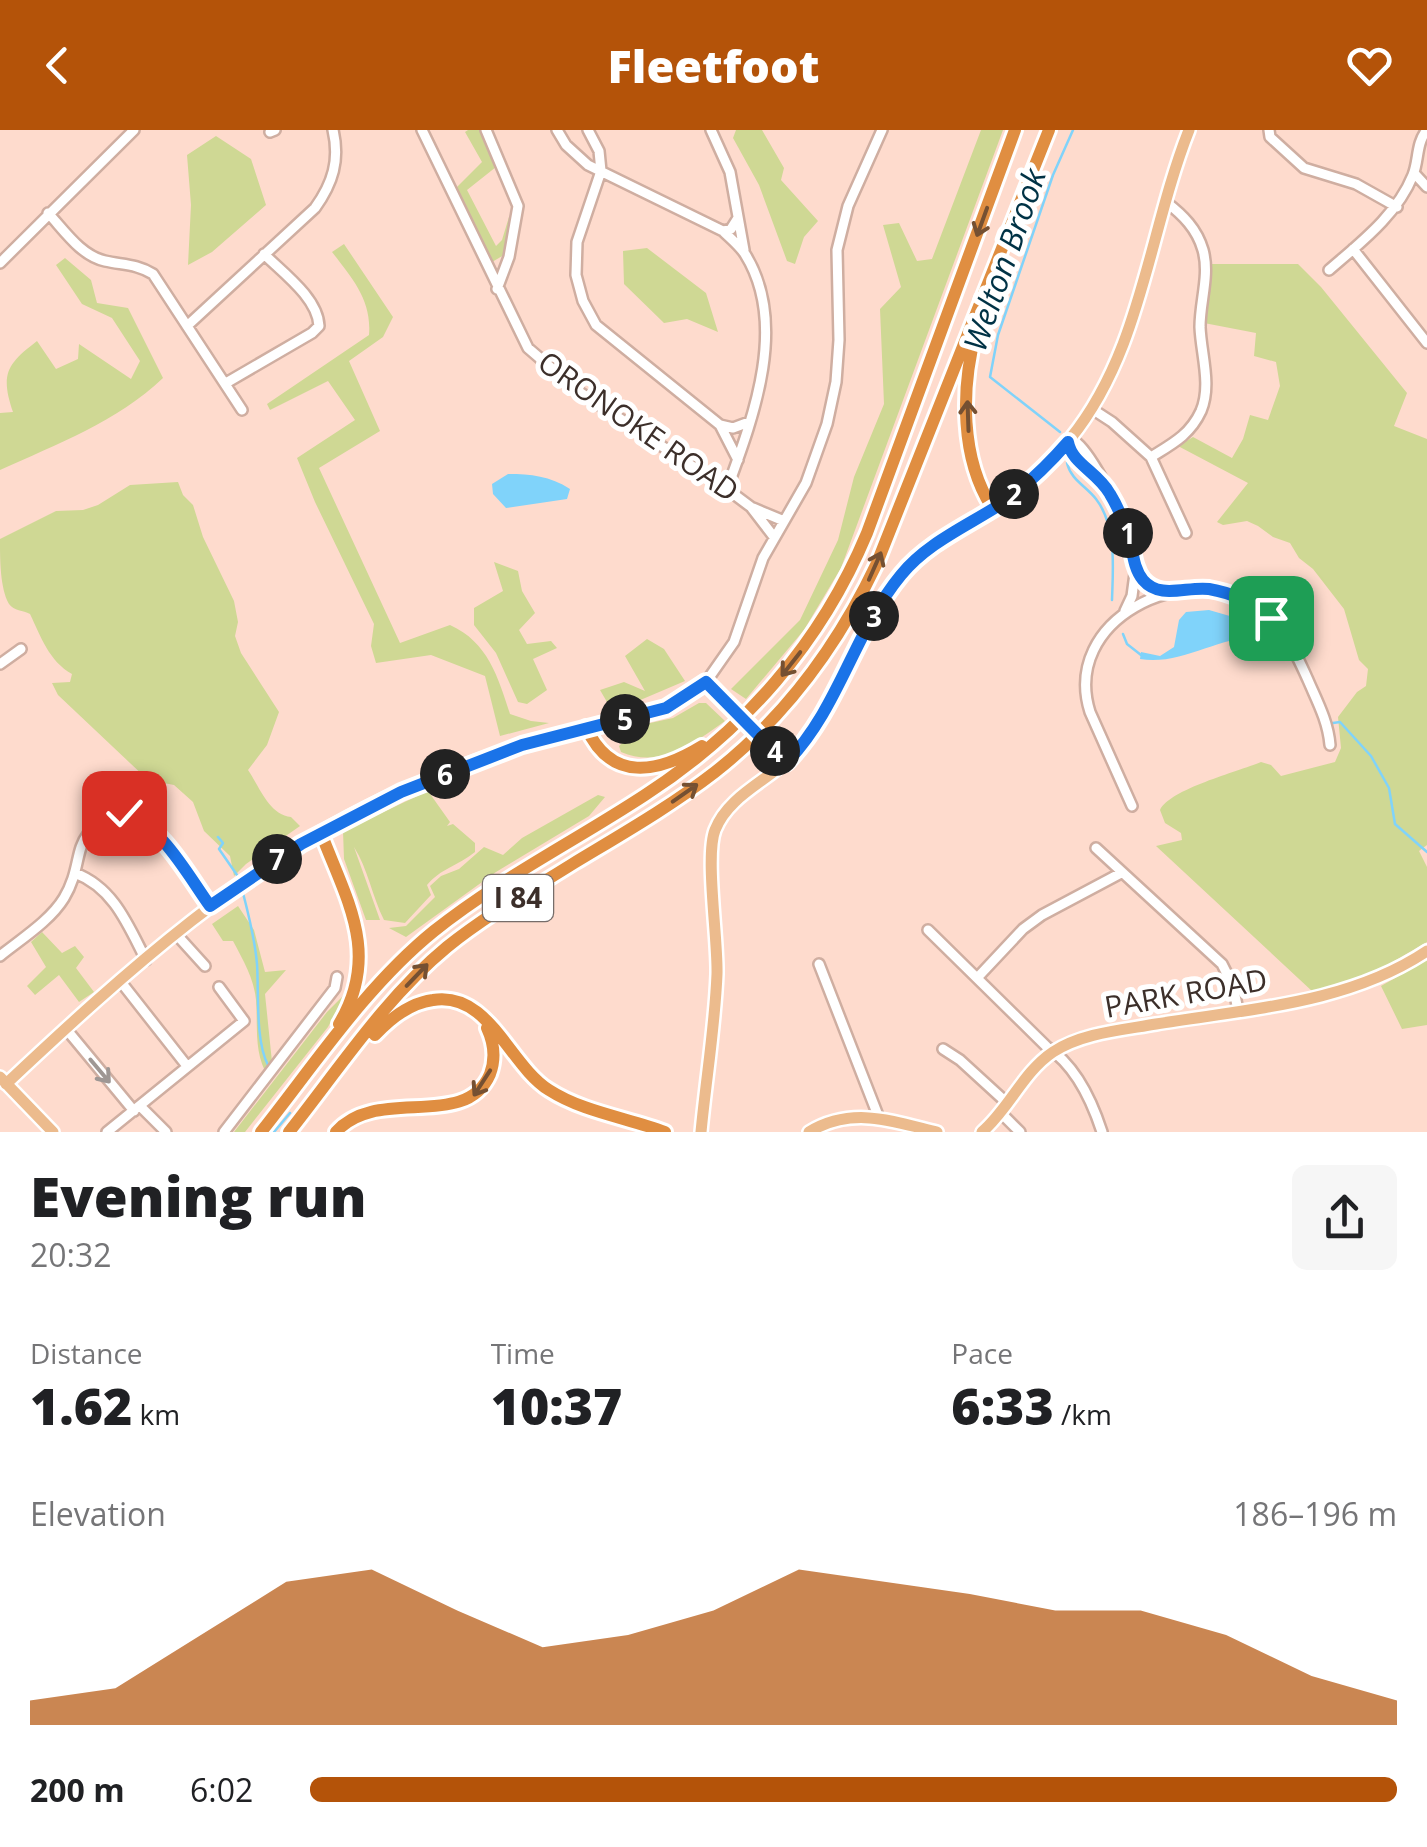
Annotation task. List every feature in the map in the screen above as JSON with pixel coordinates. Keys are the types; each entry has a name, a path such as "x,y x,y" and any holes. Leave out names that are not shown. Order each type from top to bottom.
{"highway":[{"name":"I 84","path":"261,1132 378,985 431,934 470,904 686,767 770,690 813,634 858,554 1015,130"},
{"name":"I 84","path":"290,1132 395,998 444,950 491,915 706,778 751,741 802,685 844,626 877,563 1049,130"},
{"path":"993,508 972,460 968,374 976,334 1020,202"},
{"path":"586,727 609,760 635,768 656,767 706,743 770,690"},
{"path":"301,1082 347,1010 360,972 357,932 321,832"},
{"path":"290,1132 388,1022 428,1000 460,1002 483,1017 537,1080 553,1092 665,1132"},
{"path":"336,1132 363,1112 452,1108 476,1095 491,1071 494,1046 482,1020 460,1002"}],"main road":[{"path":"701,1132 716,986 713,836 731,806 786,763 822,718 878,608 904,572 938,543 1030,481 1068,442 1092,409 1127,338 1189,130"},
{"path":"52,1132 2,1084 210,906 321,832 383,800 522,745 666,708 706,682 786,763"},
{"name":"PARK ROAD","path":"982,1132 1054,1051 1091,1036 1309,999 1365,984 1427,952"},
{"path":"818,1130 844,1117 879,1118 936,1132"}],"street":[{"path":"0,264 134,130"},
{"path":"187,326 315,208 328,190 336,166 333,130"},
{"name":"ORONOKE ROAD","path":"422,130 528,348 578,391 751,507 784,521"},
{"path":"486,130 518,206 509,258 497,289"},
{"path":"557,130 566,145 588,165 723,231 744,252"},
{"path":"588,130 599,151 601,171 577,242 576,275 583,301 596,324 720,425 738,460"},
{"path":"711,130 730,172 744,252 757,282 766,338 764,367 727,489"},
{"path":"706,682 734,642 759,568 810,474 832,409 839,340 836,250 848,206 882,130"},
{"path":"1269,130 1270,137 1304,168 1356,184 1396,206"},
{"path":"1328,270 1396,206 1414,174 1421,137 1427,130"},
{"path":"1414,174 1427,187"},
{"path":"1151,456 1192,430 1203,407 1205,387 1200,328 1205,280 1203,248 1184,216 1166,202"},
{"path":"48,213 91,255 104,261 141,266 153,274 242,410"},
{"path":"723,231 731,229 738,218"},
{"path":"1354,249 1427,343"},
{"path":"226,383 319,326 319,316 311,303 264,254"},
{"path":"1092,409 1151,456 1186,533"},
{"path":"720,425 733,428 749,422"},
{"path":"1068,442 1082,446 1093,462 1119,512 1136,566 1153,588 1168,592"},
{"name":"ORONOKE ROAD","path":"751,507 774,536"},
{"path":"1126,612 1136,566"},
{"path":"1132,806 1085,696 1086,670 1094,648 1126,612 1168,592 1192,588 1222,591 1257,606 1271,618 1293,647 1326,720 1330,745"},
{"path":"0,664 21,649"},
{"path":"0,956 56,909 75,873 76,856 92,829 124,813 153,830 210,906"},
{"path":"1096,848 1222,964 1233,986 1238,1010"},
{"path":"978,977 1042,914 1122,872"},
{"path":"75,873 93,880 109,895 146,960"},
{"path":"928,930 1062,1055 1096,1112 1102,1132"},
{"path":"176,934 205,966"},
{"path":"819,964 879,1118"},
{"path":"224,1132 335,988 337,977"},
{"path":"121,982 187,1066"},
{"path":"107,1132 244,1021 218,987"},
{"path":"66,1030 137,1109 166,1132"},
{"path":"943,1049 960,1060 1004,1108 1020,1132"}],"green space":[{"path":"481,130 496,167 467,190 496,246 502,240 509,217 513,217 504,255 492,262 456,188 482,162 465,132"},
{"path":"736,130 762,130 784,168 781,180 818,221 804,237 795,264 787,261 759,185 733,138"},
{"path":"981,130 1003,130 841,568 804,630 746,699 731,689 800,620 838,540 854,477 884,404 880,309 901,287 883,225 899,223 917,261 932,259"},
{"path":"216,136 251,159 266,205 212,252 188,265 191,205 187,155"},
{"path":"344,244 393,317 383,337 349,361 380,431 319,468 400,643 450,625 483,651 510,714 549,723 500,736 485,676 431,655 376,663 371,646 374,624 297,458 355,420 328,381 270,410 267,404 369,335 364,300 332,252"},
{"path":"647,248 706,293 718,332 687,319 664,323 624,284 623,251"},
{"path":"65,258 91,280 97,303 128,308 163,378 106,420 0,470 0,413 13,412 7,388 9,371 37,341 56,369 78,359 79,344 131,379 140,361 112,318 82,304 56,265"},
{"path":"1212,264 1298,264 1407,393 1394,426 1427,439 1427,845 1419,851 1427,867 1427,942 1365,978 1313,992 1156,846 1182,840 1181,833 1165,823 1160,810 1190,788 1261,762 1271,765 1281,776 1335,762 1341,748 1338,717 1366,686 1368,669 1359,660 1344,609 1290,543 1247,521 1223,525 1217,522 1248,483 1178,446 1193,437 1232,458 1250,415 1268,420 1280,386 1276,362 1254,356 1256,333 1204,323"},
{"path":"178,482 193,505 203,537 234,601 238,622 235,636 241,653 279,712 267,745 248,770 271,805 300,826 234,876 230,856 204,831 193,802 174,785 148,780 58,695 52,683 70,682 72,674 52,655 30,614 9,604 2,582 0,539 56,511 98,505 130,485"},
{"path":"494,562 518,571 522,591 535,613 519,630 527,644 551,641 557,648 533,659 547,690 527,704 518,702 496,653 474,625 474,608 503,591"},
{"path":"647,639 664,649 685,681 638,701 607,702 600,690 624,682 645,691 625,656"},
{"path":"706,703 725,721 689,745 663,755 621,752 619,746 641,725 673,718"},
{"path":"428,791 450,822 447,826 453,824 475,843 475,852 427,885 431,895 405,923 384,920 354,847 380,920 366,920 344,859 343,831"},
{"path":"598,795 605,797 589,816 496,872 406,937 389,928 406,926 435,897 430,886 441,876 459,869 484,847 503,855 522,838"},
{"path":"238,906 254,930 265,972 286,970 265,994 272,1062 265,1071 250,977 233,941 223,941 212,924"},
{"path":"42,932 62,953 75,946 84,957 76,968 94,992 79,1002 59,975 35,995 27,986 46,967 31,942"},
{"path":"1427,960 1427,1025 1402,1029 1381,986"},
{"path":"346,993 328,1027 245,1132 234,1132 327,1012"}],"water":[{"path":"508,474 555,481 570,489 567,499 506,508 493,494 492,484"},
{"path":"1209,610 1247,621 1263,631 1262,637 1231,641 1171,658 1140,659 1141,652 1160,656 1174,647 1179,620 1186,612"}],"waterway":[{"name":"Welton Brook","path":"1060,432 990,377 998,335 1053,175 1073,130"},
{"name":"Welton Brook","path":"1067,463 1075,478 1096,499 1108,522 1112,600"},
{"name":"Welton Brook","path":"1123,634 1127,644 1141,655"},
{"name":"Welton Brook","path":"1333,723 1340,722 1371,756 1389,788 1395,824 1427,852"},
{"path":"218,837 223,843 219,849 237,875"},
{"path":"243,893 255,946 259,1030 268,1065"},
{"path":"274,1132 290,1113"}],"route":[{"path":"124,813 153,830 210,906 301,844 401,792 522,745 653,713 706,682 786,763 822,718 878,608 904,572 938,543 1017,492 1068,442 1073,456 1095,470 1110,493 1136,566 1153,588 1168,592 1192,588 1222,591 1257,606 1271,618"}]}
